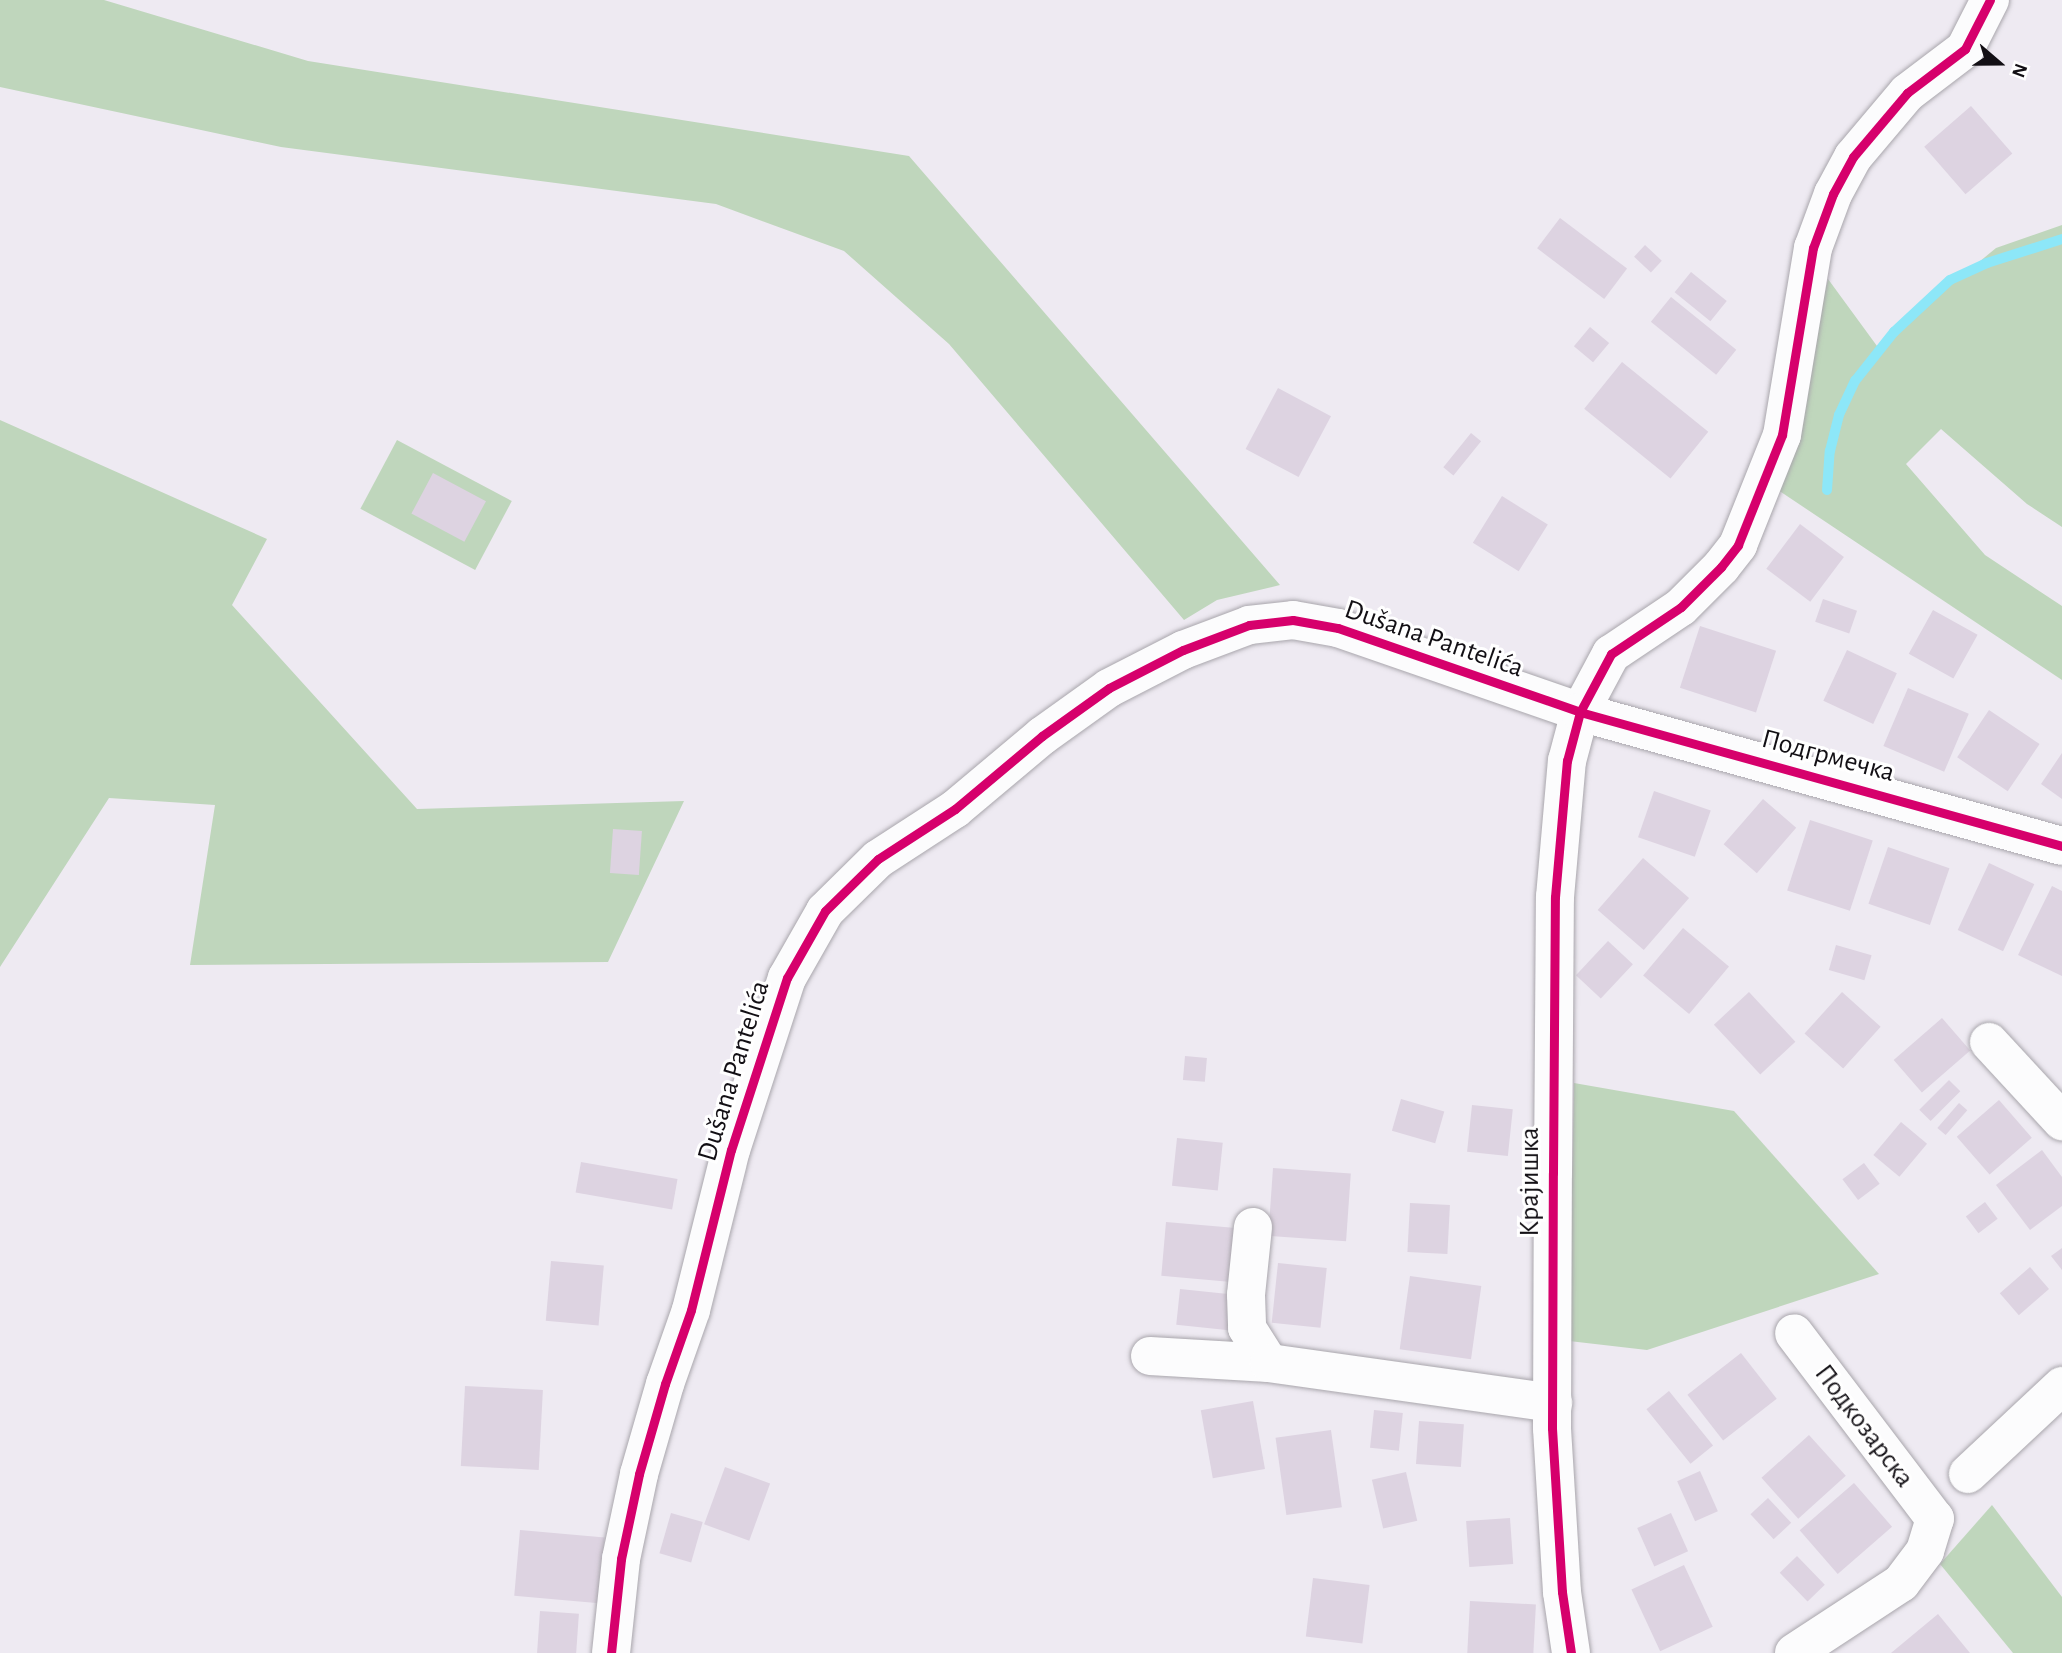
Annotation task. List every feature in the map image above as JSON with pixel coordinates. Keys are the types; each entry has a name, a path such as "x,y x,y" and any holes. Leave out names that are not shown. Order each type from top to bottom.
{"street":[{"path":"1580,712 1611,654 1681,607 1738,545 1782,435 1813,248 1833,194 1853,157 1907,93 1965,49 1990,0"},
{"name":"Dušana Pantelića","path":"611,1653 621,1559 639,1474 665,1384 691,1310 731,1150 757,1064 787,978 825,911 878,859 955,808 1042,736 1110,688 1182,650 1249,625 1293,620 1338,628 1580,712"},
{"name":"Подгрмечка","path":"1580,712 2062,846"},
{"name":"Крајишка","path":"1571,1653 1562,1592 1553,1403 1555,897 1567,761 1580,712"},
{"path":"1989,1042 2062,1121"},
{"path":"1253,1227 1246,1295 1247,1328 1269,1363"},
{"name":"Подкозарска","path":"1794,1333 1935,1519 1926,1551 1902,1583 1794,1653"},
{"path":"1150,1356 1269,1363 1553,1403"},
{"path":"1968,1474 2062,1386"}],"green space":[{"path":"0,0 104,0 308,61 909,156 1280,585 1217,600 1184,620 949,344 844,251 716,204 281,147 0,87"},
{"path":"2062,225 2062,527 2027,504 1941,429 1906,464 1985,555 2062,606 2062,680 1778,490 1828,279 1877,346 1996,248"},
{"path":"0,420 267,539 232,605 417,809 684,801 608,962 190,965 215,805 109,798 0,967"},
{"path":"397,440 512,501 475,570 360,509"},
{"path":"1574,1083 1734,1111 1879,1274 1647,1350 1569,1341"},
{"path":"1992,1505 2062,1597 2062,1653 2013,1653 1940,1564"}],"building":[{"path":"1971,106 2012,154 1966,194 1924,147"},
{"path":"1560,218 1627,269 1604,299 1537,248"},
{"path":"1645,245 1662,261 1651,272 1634,257"},
{"path":"1691,272 1727,301 1710,321 1675,292"},
{"path":"1671,297 1736,350 1716,375 1651,322"},
{"path":"1590,327 1609,343 1593,362 1574,346"},
{"path":"1622,362 1708,432 1671,478 1584,409"},
{"path":"1278,388 1331,416 1299,477 1246,449"},
{"path":"1471,433 1481,441 1453,475 1443,467"},
{"path":"433,473 486,501 464,542 411,514"},
{"path":"1502,496 1548,525 1519,571 1473,543"},
{"path":"1800,524 1844,557 1810,602 1766,569"},
{"path":"1823,599 1857,611 1849,633 1815,622"},
{"path":"1933,610 1978,635 1953,678 1909,654"},
{"path":"1700,626 1776,651 1756,713 1680,688"},
{"path":"1847,650 1897,673 1873,724 1823,701"},
{"path":"1908,688 1969,714 1944,772 1883,746"},
{"path":"1989,710 2040,744 2008,791 1957,757"},
{"path":"2062,753 2062,799 2041,784"},
{"path":"1654,791 1711,811 1695,857 1638,837"},
{"path":"1763,799 1796,828 1757,873 1724,844"},
{"path":"1810,820 1873,840 1850,911 1787,890"},
{"path":"613,829 642,831 639,875 610,873"},
{"path":"1888,847 1949,868 1930,925 1868,904"},
{"path":"1643,858 1689,898 1644,950 1598,910"},
{"path":"1989,863 2034,884 2003,951 1958,930"},
{"path":"2052,886 2062,891 2062,976 2018,955"},
{"path":"1683,928 1729,967 1689,1014 1643,975"},
{"path":"1608,941 1633,964 1601,999 1576,975"},
{"path":"1836,945 1872,955 1864,980 1829,970"},
{"path":"1749,992 1795,1042 1760,1074 1714,1025"},
{"path":"1842,992 1881,1027 1843,1068 1805,1034"},
{"path":"1942,1018 1970,1050 1922,1092 1894,1060"},
{"path":"1185,1056 1207,1058 1205,1082 1183,1080"},
{"path":"1949,1080 1960,1091 1931,1121 1919,1110"},
{"path":"1401,1099 1444,1111 1435,1143 1392,1131"},
{"path":"1999,1100 2032,1138 1990,1174 1957,1137"},
{"path":"1959,1103 1967,1110 1946,1135 1937,1128"},
{"path":"1472,1105 1513,1109 1508,1156 1467,1152"},
{"path":"1901,1122 1927,1144 1899,1177 1873,1155"},
{"path":"1177,1138 1223,1143 1218,1191 1172,1186"},
{"path":"2042,1150 2062,1177 2062,1206 2030,1230 1996,1185"},
{"path":"581,1162 678,1179 672,1210 576,1193"},
{"path":"1864,1163 1880,1184 1858,1200 1842,1179"},
{"path":"1273,1168 1351,1173 1346,1241 1268,1236"},
{"path":"1985,1202 1998,1219 1978,1233 1966,1216"},
{"path":"1410,1203 1450,1205 1447,1254 1407,1252"},
{"path":"1166,1222 1239,1228 1234,1282 1161,1276"},
{"path":"2062,1248 2062,1270 2051,1256"},
{"path":"551,1261 604,1266 599,1325 546,1321"},
{"path":"1278,1263 1327,1268 1320,1328 1272,1323"},
{"path":"2030,1267 2049,1289 2019,1315 2000,1293"},
{"path":"1410,1276 1481,1286 1471,1359 1400,1349"},
{"path":"1180,1289 1233,1295 1229,1330 1176,1325"},
{"path":"1741,1353 1777,1399 1723,1441 1687,1395"},
{"path":"465,1386 543,1390 539,1470 461,1466"},
{"path":"1669,1391 1713,1445 1691,1464 1646,1409"},
{"path":"1253,1401 1265,1469 1213,1478 1201,1410"},
{"path":"1374,1410 1403,1413 1399,1451 1370,1448"},
{"path":"1419,1421 1464,1424 1461,1467 1416,1464"},
{"path":"1331,1430 1342,1507 1286,1515 1276,1438"},
{"path":"1809,1435 1846,1476 1798,1519 1761,1478"},
{"path":"725,1467 770,1483 749,1541 704,1524"},
{"path":"1700,1471 1718,1511 1695,1521 1677,1481"},
{"path":"1406,1472 1417,1521 1383,1529 1372,1480"},
{"path":"1854,1483 1892,1527 1838,1574 1800,1530"},
{"path":"1768,1498 1791,1523 1774,1539 1750,1514"},
{"path":"671,1513 703,1522 691,1562 659,1553"},
{"path":"1671,1513 1688,1551 1654,1566 1637,1528"},
{"path":"1510,1518 1513,1564 1469,1567 1466,1521"},
{"path":"520,1530 605,1537 599,1603 514,1596"},
{"path":"1797,1556 1825,1585 1808,1601 1780,1573"},
{"path":"1684,1565 1713,1627 1660,1651 1631,1590"},
{"path":"1313,1578 1370,1585 1362,1644 1306,1637"},
{"path":"1470,1601 1536,1604 1533,1653 1467,1653"},
{"path":"540,1611 579,1614 576,1653 537,1653"},
{"path":"1938,1614 1970,1653 1891,1653"}],"waterway":[{"path":"1827,490 1830,451 1839,415 1855,381 1894,332 1950,280 1987,263 2062,239"}],"cycle path":[{"path":"611,1653 621,1559 639,1474 665,1384 691,1310 731,1150 787,978 825,911 878,859 955,809 1042,736 1109,688 1183,650 1249,625 1293,620 1338,628 1580,712 1611,654 1681,607 1721,567 1738,545 1782,435 1813,248 1833,194 1853,157 1907,93 1965,49 1990,0"},
{"path":"1571,1653 1562,1592 1552,1428 1555,897 1567,761 1580,712 2062,846"}]}
